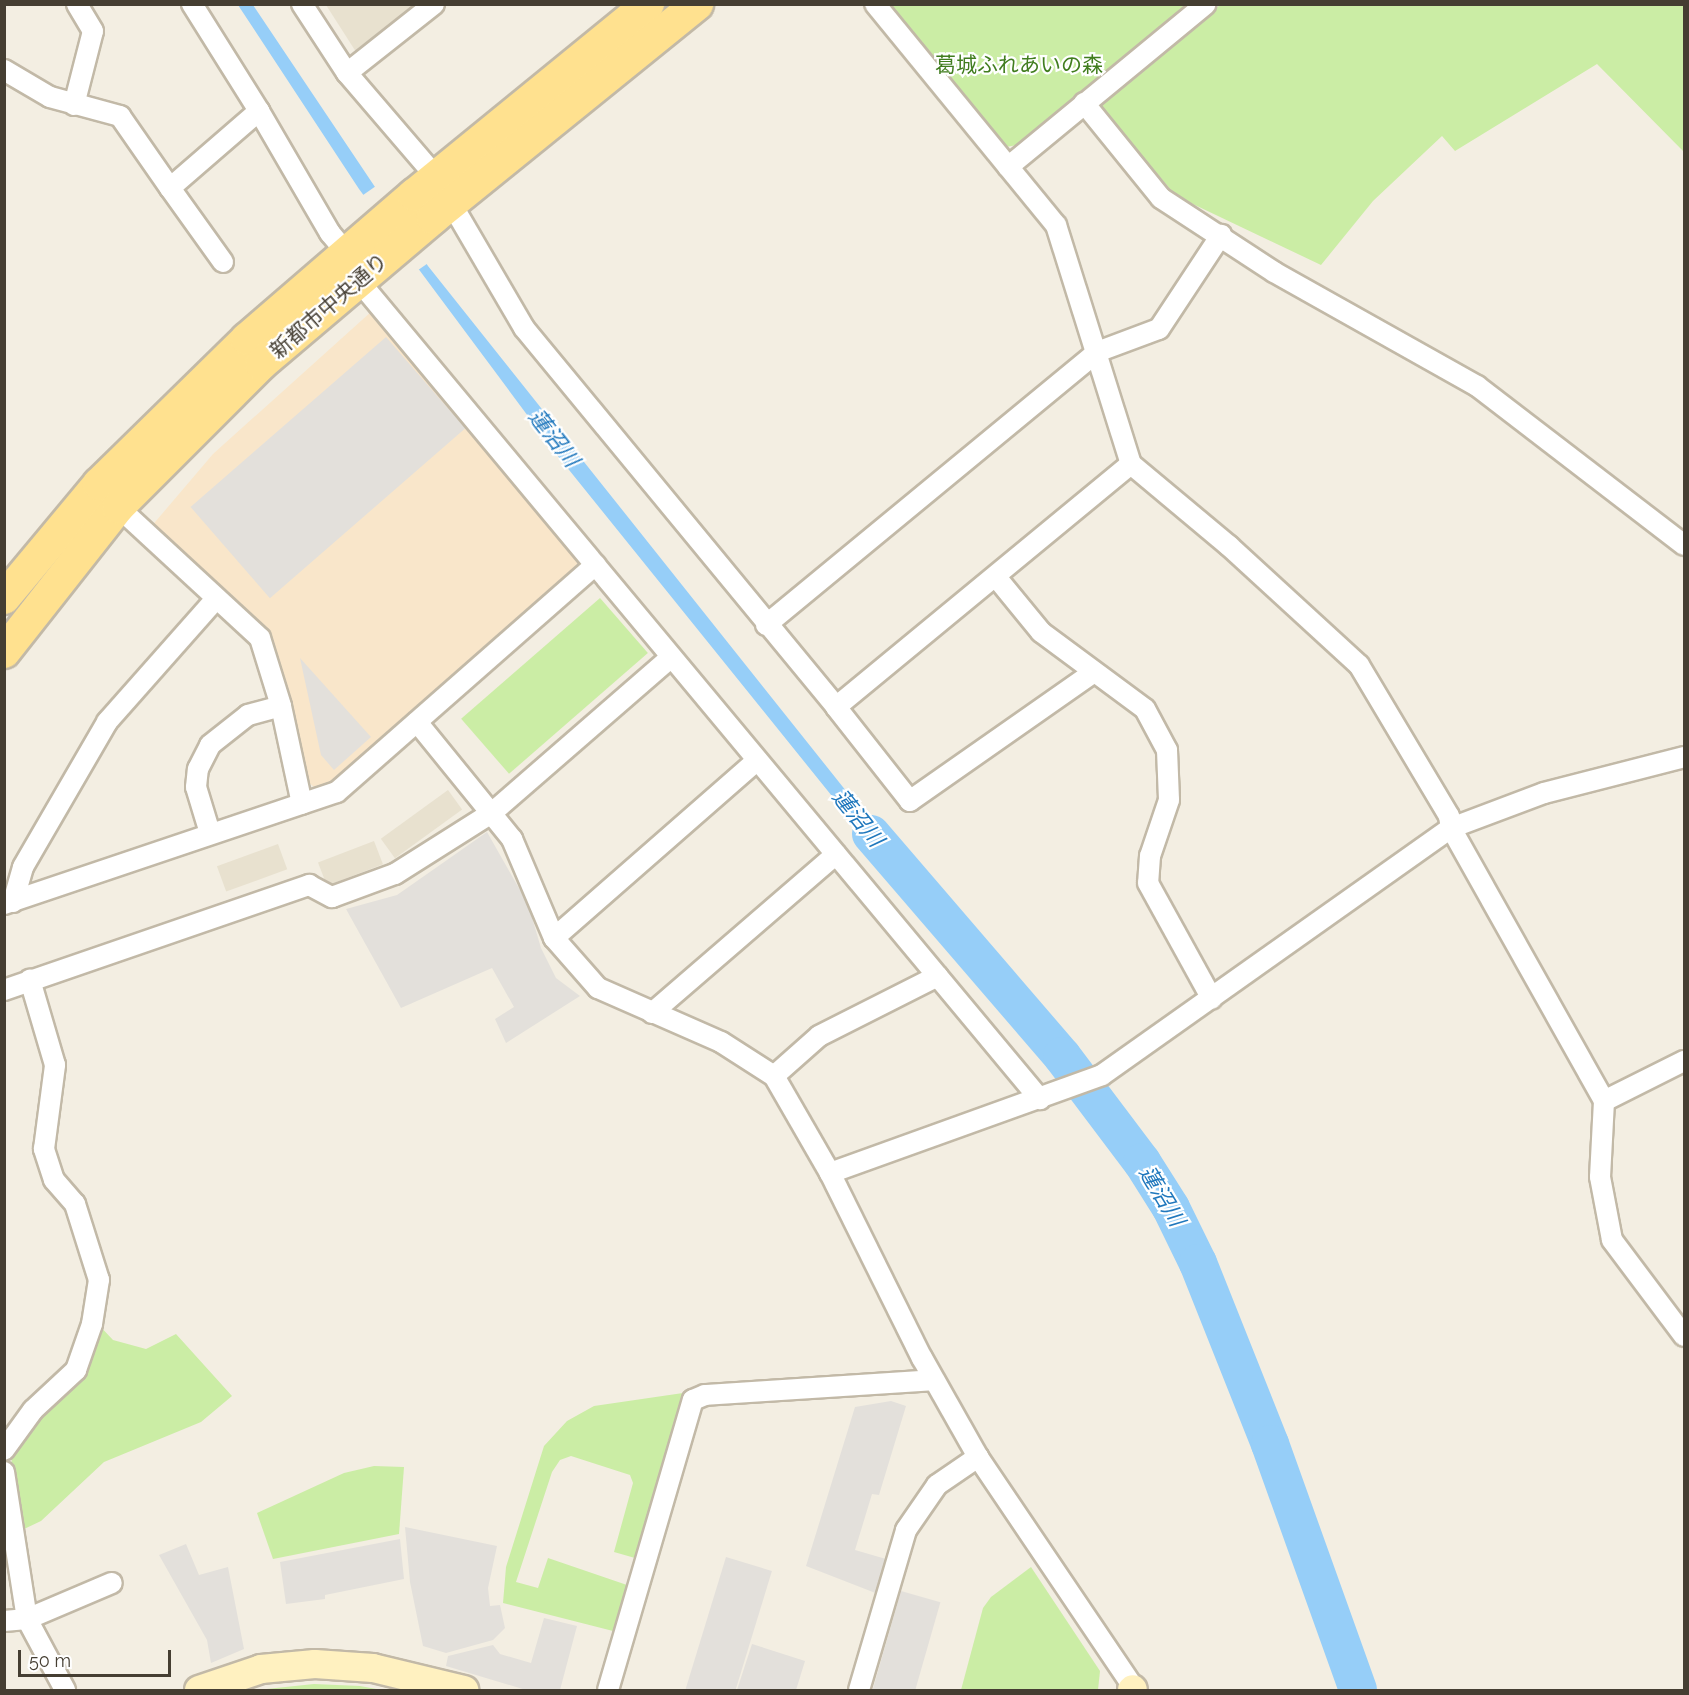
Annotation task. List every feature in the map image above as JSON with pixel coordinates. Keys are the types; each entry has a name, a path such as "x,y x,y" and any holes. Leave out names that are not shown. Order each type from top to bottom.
{"main road":[{"name":"新都市中央通り","path":"433,198 648,4"},
{"name":"新都市中央通り","path":"4,598 99,484 247,339 433,198 697,4"},
{"name":"新都市中央通り","path":"4,652 118,507 261,364 358,280 365,249"}],"street":[{"path":"74,105 93,31 76,4"},
{"path":"192,4 259,111 330,233 365,249"},
{"path":"302,4 347,73 524,328 766,625 836,707 910,801 1094,672"},
{"path":"347,73 434,4"},
{"path":"875,4 1056,225 1131,464 1229,546 1359,665 1449,816 1451,828 1604,1101 1600,1177 1612,1240 1684,1336"},
{"path":"1008,167 1206,4"},
{"path":"4,70 24,84 74,105 120,116 223,262"},
{"path":"1084,104 1161,198 1221,235 1274,272 1477,386 1684,545"},
{"path":"171,188 259,111"},
{"path":"766,625 1097,352 1159,329 1221,235"},
{"path":"358,280 1040,1099"},
{"path":"836,707 1131,464"},
{"path":"118,507 260,638 281,706 302,804"},
{"path":"9,903 210,832 337,792 595,565"},
{"path":"996,577 1041,632 1144,709 1167,750 1168,800 1150,856 1148,883 1212,999"},
{"path":"9,903 23,867 107,722 216,599"},
{"path":"4,990 309,885 332,897 355,892 395,874 493,812 671,657"},
{"path":"210,832 196,787 198,769 210,746 248,715 281,706"},
{"path":"417,722 493,812 516,848 554,938 598,988 721,1042 774,1076 830,1173 934,1380 978,1457 1133,1690"},
{"path":"830,1173 1102,1075 1451,828 1544,793 1684,757"},
{"path":"554,938 757,759"},
{"path":"652,1013 836,854"},
{"path":"774,1076 819,1036 938,976"},
{"path":"4,1450 33,1410 76,1370 92,1324 99,1280 75,1204 54,1180 44,1149 55,1065 30,980"},
{"path":"1604,1101 1684,1062"},
{"path":"608,1690 693,1400 705,1395 934,1380"},
{"path":"859,1690 906,1530 938,1485 978,1457"},
{"path":"4,1472 27,1619 65,1690"},
{"path":"4,1621 27,1619 112,1583"},
{"path":"199,1690 261,1669 315,1664 373,1668 464,1690"}],"shaded area":[{"path":"326,5 420,5 358,55"},
{"path":"372,311 582,564 335,780 314,787 308,782 269,631 150,528 213,454"},
{"path":"386,337 465,428 270,598 191,507"},
{"path":"300,658 371,737 334,770 321,755"},
{"path":"448,790 462,809 395,858 381,839"},
{"path":"487,832 528,904 541,948 556,978 580,996 506,1043 495,1019 514,1007 492,968 401,1008 346,909 397,895"},
{"path":"374,841 383,864 327,886 318,863"},
{"path":"278,844 287,869 226,892 217,866"},
{"path":"891,1401 906,1406 879,1495 872,1494 855,1550 886,1559 878,1594 806,1566 855,1407"},
{"path":"405,1527 497,1546 488,1588 490,1606 500,1605 505,1628 493,1640 446,1653 423,1646 410,1582"},
{"path":"400,1539 404,1579 325,1595 325,1599 286,1604 280,1562"},
{"path":"186,1544 199,1575 228,1567 244,1649 211,1663 207,1640 159,1555"},
{"path":"726,1557 772,1571 736,1690 685,1690"},
{"path":"901,1591 940,1602 915,1690 873,1690"},
{"path":"544,1618 577,1626 560,1690 526,1690 446,1666 448,1656 493,1645 500,1654 531,1663"},
{"path":"752,1644 805,1661 796,1690 737,1690"}],"green space":[{"name":"葛城ふれあいの森","path":"890,5 1188,5 1017,145 1006,147"},
{"path":"1220,5 1684,5 1684,152 1597,64 1455,151 1442,136 1373,201 1321,265 1176,196 1101,108 1104,99"},
{"path":"600,598 648,653 509,774 461,719"},
{"path":"96,1322 113,1340 146,1349 176,1334 232,1396 201,1422 104,1462 41,1521 22,1530 11,1465 13,1452"},
{"path":"683,1393 635,1558 614,1552 633,1483 630,1475 571,1456 560,1460 552,1472 516,1582 538,1588 548,1558 627,1585 613,1631 503,1603 506,1567 544,1446 567,1421 594,1406"},
{"path":"374,1466 404,1467 399,1534 273,1559 257,1513 344,1473"},
{"path":"1031,1567 1100,1671 1098,1690 961,1690 983,1608 991,1597"},
{"path":"314,1684 360,1686 382,1690 257,1690"}],"water":[{"path":"238,5 253,5 428,266 909,870 898,878 557,455 359,189"}],"pier":[{"path":"376,186 429,262 415,273 361,196"}],"waterway":[{"name":"蓮沼川","path":"871,834 1062,1056 1142,1162 1171,1208 1198,1263 1270,1444 1358,1690"}]}
